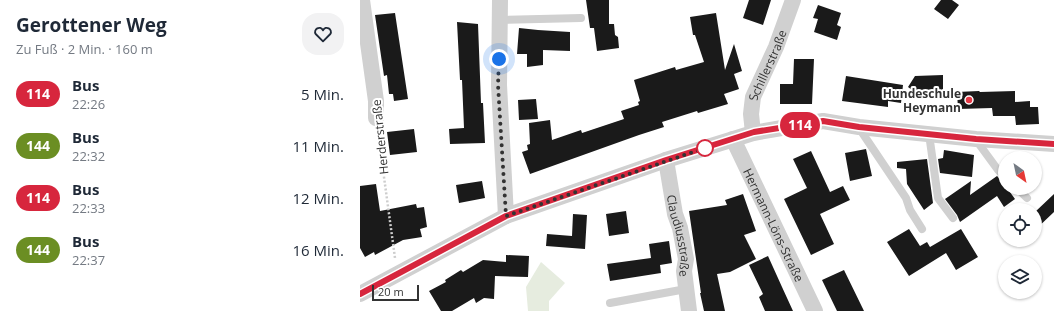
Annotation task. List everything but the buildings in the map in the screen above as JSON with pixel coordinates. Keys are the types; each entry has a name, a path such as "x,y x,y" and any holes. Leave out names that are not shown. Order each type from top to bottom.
{"street":[{"name":"Herderstraße","path":"362,0 376,101 376,118"},
{"path":"500,0 498,85 506,216"},
{"name":"Schillerstraße","path":"754,132 751,114 753,97 776,47 793,0"},
{"path":"360,294 506,216 666,160 754,132 823,121 859,127 976,139 1054,144"},
{"name":"Hermann-Löns-Straße","path":"733,139 814,311"},
{"name":"Claudiusstraße","path":"666,160 675,214 680,228 686,259 684,272 689,311"}],"lane":[{"path":"499,20 581,18"},
{"path":"859,127 906,198 910,210 922,229"},
{"path":"929,134 938,198 953,218"},
{"path":"976,139 998,170"},
{"path":"1024,195 1027,198"},
{"path":"610,302 686,289"}],"path":[{"name":"Herderstraße","path":"376,118 397,274"}],"shaded area":[{"path":"541,262 565,283 549,301 549,311 528,311 526,287"}],"bus line":[{"name":"114","path":"360,294 506,216 666,160 754,132 823,121 859,127 976,139 1054,144"}],"place":[{"name":"Hundeschule Heymann","path":"969,100"}],"route":[{"path":"499,59 498,85 506,216 666,160 705,148"}]}
